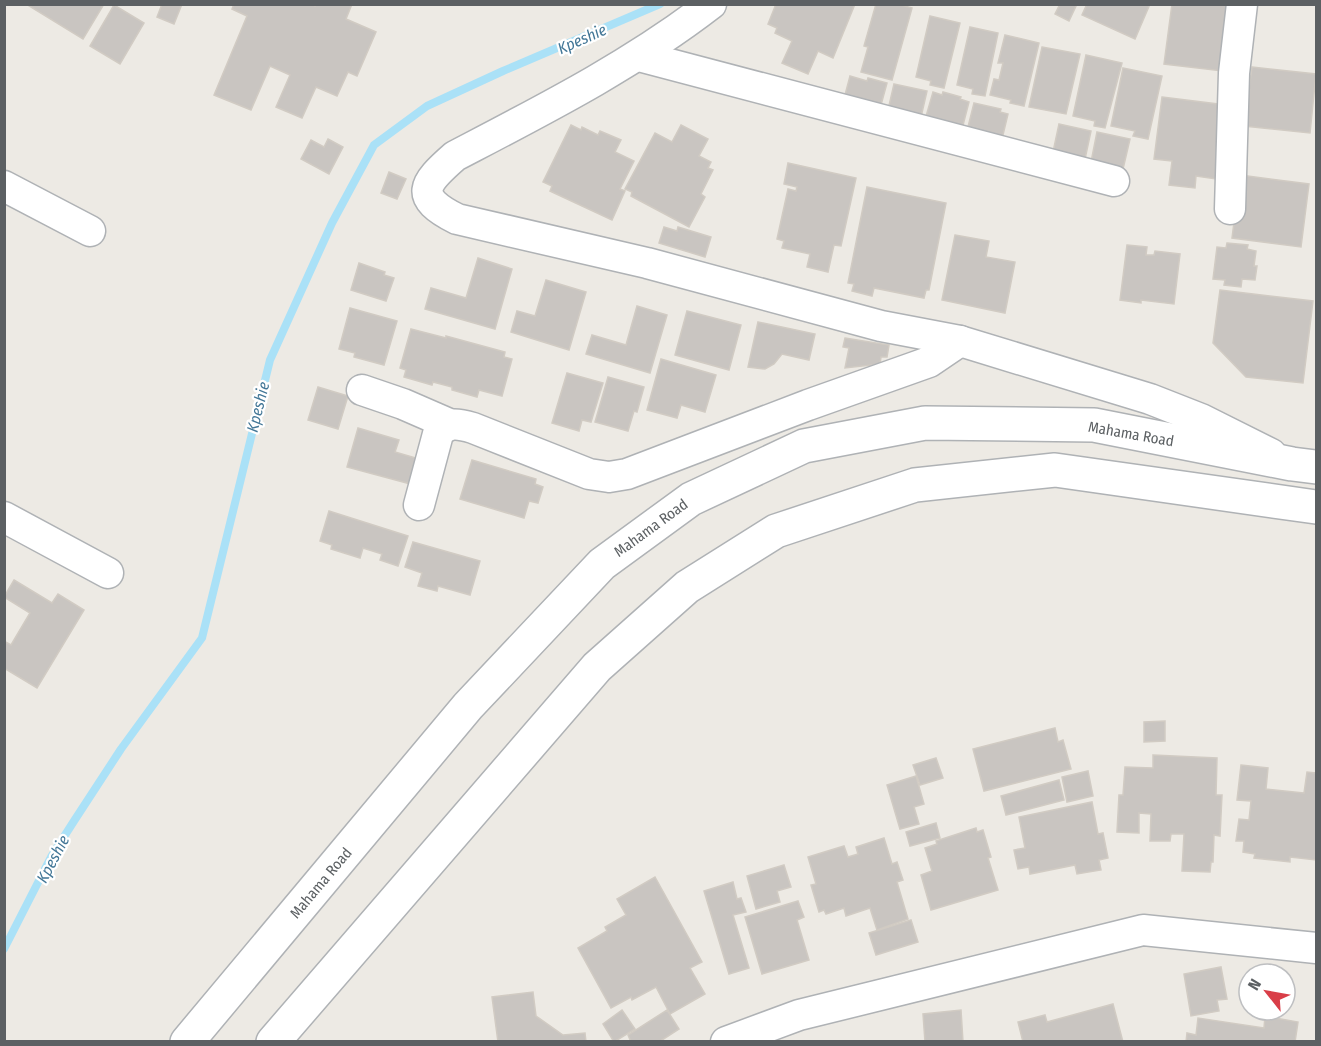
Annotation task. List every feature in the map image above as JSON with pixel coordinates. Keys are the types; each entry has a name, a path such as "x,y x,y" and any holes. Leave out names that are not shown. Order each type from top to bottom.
{"street":[{"path":"711,4 639,56 455,156 431,180 426,194 429,200 438,210 457,219 646,263 881,326 960,341 1150,399 1201,419 1305,466"},
{"path":"1230,209 1234,73 1242,4"},
{"path":"639,56 1114,181"},
{"path":"4,186 90,231"},
{"path":"362,390 403,404 449,424 460,424 473,428 589,474 609,477 627,474 808,405 930,362 960,341"},
{"name":"Mahama Road","path":"187,1041 468,706 602,564 691,499 804,446 925,423 1094,425 1305,466"},
{"path":"419,505 438,434 449,424"},
{"path":"273,1041 597,667 687,587 776,531 915,485 1055,470 1317,507"},
{"path":"4,517 108,573"},
{"path":"726,1041 799,1015 1143,930 1317,948"}],"building":[{"path":"26,4 104,4 83,39"},
{"path":"162,4 182,4 174,24 157,17"},
{"path":"234,4 311,4 315,6 316,4 352,4 346,19 376,32 357,76 348,72 337,96 316,87 302,118 276,107 290,75 270,66 251,110 214,95 247,16 232,9"},
{"path":"776,4 855,4 833,58 818,51 808,74 782,63 792,41 775,33 777,28 768,24"},
{"path":"876,4 898,4 912,8 892,80 861,72 868,47 864,46"},
{"path":"1060,4 1077,4 1069,21 1055,14"},
{"path":"1087,4 1150,4 1135,39 1082,15"},
{"path":"1172,4 1236,4 1231,72 1164,64"},
{"path":"114,5 144,23 120,64 90,46"},
{"path":"930,16 960,23 944,88 930,85 931,81 916,77"},
{"path":"970,27 998,33 985,96 972,94 973,89 957,85"},
{"path":"1005,35 1039,43 1024,106 990,95 994,79 999,80 1003,63 998,63"},
{"path":"1042,47 1080,54 1066,114 1029,107"},
{"path":"1086,55 1122,63 1105,128 1094,126 1095,121 1073,116"},
{"path":"1252,67 1316,74 1310,133 1244,126"},
{"path":"1123,68 1162,76 1148,139 1133,136 1135,131 1111,126"},
{"path":"850,76 887,83 881,105 845,95"},
{"path":"894,84 927,91 921,117 888,110"},
{"path":"933,92 961,97 960,99 969,102 962,129 925,120"},
{"path":"1162,97 1226,105 1216,179 1196,176 1195,188 1169,185 1172,161 1154,159"},
{"path":"974,103 1001,109 1000,112 1008,114 1002,139 967,131"},
{"path":"1059,124 1091,131 1085,159 1053,152"},
{"path":"571,125 581,130 582,127 598,135 600,131 621,140 615,152 634,161 620,189 625,191 612,220 550,191 552,186 543,182"},
{"path":"681,125 708,139 699,156 711,162 708,168 713,170 701,194 705,197 689,227 631,196 632,192 625,189 655,133 672,142"},
{"path":"1097,132 1130,139 1123,169 1091,162"},
{"path":"328,139 343,147 329,174 301,159 311,140 324,147"},
{"path":"788,163 856,178 841,246 834,245 828,272 807,267 810,254 782,248 784,241 777,239 788,189 796,191 797,187 784,184"},
{"path":"389,172 406,179 397,199 381,193"},
{"path":"1240,175 1309,184 1301,247 1232,238"},
{"path":"867,187 946,203 929,290 926,290 924,298 874,288 872,296 852,291 854,284 848,283"},
{"path":"664,227 677,231 678,227 711,237 705,257 659,243"},
{"path":"955,235 989,241 986,257 1015,262 1005,313 942,300"},
{"path":"1227,243 1248,245 1247,249 1256,251 1255,280 1242,279 1241,287 1224,285 1225,280 1213,279 1217,247 1226,248"},
{"path":"1127,245 1147,247 1146,255 1154,255 1155,251 1180,254 1174,304 1120,300"},
{"path":"478,258 512,269 495,329 425,309 431,288 466,298"},
{"path":"359,263 385,272 384,275 394,278 386,301 351,290"},
{"path":"546,280 586,292 569,350 511,332 517,311 535,316"},
{"path":"1220,290 1313,301 1303,383 1246,377 1213,343"},
{"path":"637,306 667,315 650,373 586,354 592,335 626,345"},
{"path":"350,308 397,321 384,365 354,357 355,353 339,349"},
{"path":"687,311 741,325 729,370 675,355"},
{"path":"758,322 815,334 809,360 782,354 774,364 765,369 748,367"},
{"path":"411,329 505,352 504,357 512,359 502,396 479,390 477,397 452,390 452,387 433,382 432,385 404,377 406,370 400,368"},
{"path":"845,338 889,345 887,357 881,357 880,364 845,368 849,348 843,347"},
{"path":"661,359 716,375 705,412 681,405 677,418 647,410"},
{"path":"567,373 603,383 591,422 582,420 579,431 552,423"},
{"path":"608,377 644,387 637,412 634,411 628,431 595,422"},
{"path":"318,387 348,396 338,429 308,420"},
{"path":"358,428 399,440 395,452 426,461 418,486 347,467"},
{"path":"472,460 536,479 535,484 543,487 538,503 529,501 524,518 460,499"},
{"path":"329,511 408,536 398,566 380,560 382,554 363,548 360,558 331,549 332,545 320,541"},
{"path":"413,542 480,561 470,595 438,586 437,591 418,586 422,573 405,567"},
{"path":"14,580 52,603 58,594 84,610 37,688 4,668 4,641 11,645 30,613 4,597"},
{"path":"1165,721 1165,741 1144,742 1144,722"},
{"path":"1055,728 1058,742 1063,740 1071,769 984,791 973,749"},
{"path":"1153,755 1217,758 1216,795 1222,795 1220,836 1214,835 1213,862 1211,862 1210,872 1182,871 1184,834 1171,834 1170,841 1150,841 1151,814 1139,813 1139,833 1117,832 1119,795 1123,795 1125,767 1153,768"},
{"path":"936,758 943,778 920,785 913,765"},
{"path":"1241,765 1268,768 1266,789 1304,793 1307,772 1316,773 1316,860 1290,857 1290,862 1254,858 1255,854 1243,852 1244,841 1236,841 1239,819 1249,820 1251,801 1237,800"},
{"path":"1088,771 1093,796 1067,802 1062,777"},
{"path":"916,776 924,804 914,807 919,824 900,829 887,785"},
{"path":"1059,780 1064,800 1006,815 1001,796"},
{"path":"1092,802 1098,834 1103,833 1108,858 1099,860 1101,870 1077,874 1075,865 1030,874 1029,867 1018,869 1014,850 1025,848 1019,817"},
{"path":"936,823 940,838 910,846 906,832"},
{"path":"976,828 977,832 983,830 991,857 988,858 998,890 931,910 921,875 932,871 925,848 937,844 936,841"},
{"path":"884,838 892,864 897,862 903,880 897,882 908,919 877,930 870,908 846,916 844,908 826,914 824,910 819,912 811,885 816,884 808,857 844,846 848,857 858,854 856,847"},
{"path":"784,865 791,887 777,891 780,902 756,909 747,876"},
{"path":"655,877 702,962 690,968 705,994 670,1014 656,987 611,1008 578,948 607,931 605,927 626,915 617,899"},
{"path":"733,882 737,899 741,898 746,912 733,915 749,968 729,974 704,891"},
{"path":"798,901 804,917 797,920 809,960 762,974 745,917"},
{"path":"911,920 918,942 876,955 869,933"},
{"path":"1221,967 1227,999 1217,1000 1219,1011 1191,1016 1184,974"},
{"path":"533,992 536,1016 563,1035 585,1033 586,1042 498,1042 492,997"},
{"path":"1113,1004 1123,1042 1023,1042 1018,1022 1045,1015 1047,1022"},
{"path":"622,1010 635,1029 614,1042 603,1024"},
{"path":"667,1010 679,1029 659,1042 631,1042 628,1035"},
{"path":"961,1010 963,1042 925,1042 923,1014"},
{"path":"1198,1018 1264,1028 1264,1022 1298,1022 1295,1042 1186,1042 1187,1033 1196,1035"}],"waterway":[{"name":"Kpeshie","path":"4,949 51,857 121,749 202,638 270,360 332,223 374,145 427,106 660,4"}]}
